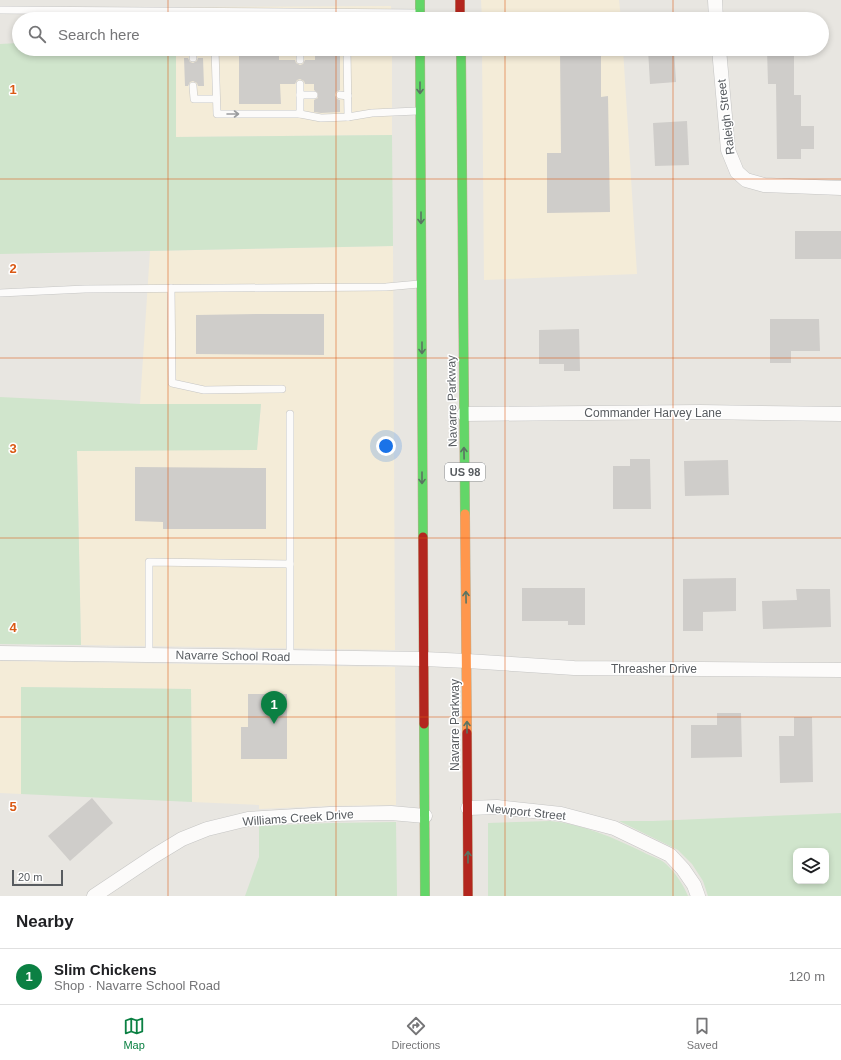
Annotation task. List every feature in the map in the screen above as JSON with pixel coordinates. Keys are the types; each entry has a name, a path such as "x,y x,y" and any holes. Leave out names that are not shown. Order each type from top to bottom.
{"highway":[{"path":"420,0 420,12"},
{"path":"460,0 460,12"},
{"path":"420,56 425,896"},
{"name":"Navarre Parkway","path":"461,56 468,896"},
{"path":"455,263 463,280"}],"street":[{"path":"715,0 716,12"},
{"name":"Raleigh Street","path":"720,56 728,150 737,172 746,180 764,185 841,188"},
{"name":"Commander Harvey Lane","path":"464,414 700,412 841,414"},
{"name":"Navarre School Road","path":"0,653 290,656 467,661"},
{"name":"Threasher Drive","path":"467,661 574,668 841,670"},
{"name":"Newport Street","path":"468,808 497,807 561,814 614,828 670,855 683,869 694,885 698,896"},
{"name":"Williams Creek Drive","path":"94,896 182,839 207,829 248,818 391,813 425,816"}],"lane":[{"path":"0,10 86,12"},
{"path":"215,56 217,114 300,114 321,118 348,117 372,113 420,111"},
{"path":"346,56 344,71 348,96 348,117"},
{"path":"300,84 300,114"},
{"path":"193,86 194,100 216,99"},
{"path":"300,95 314,95"},
{"path":"340,95 348,96"},
{"path":"0,293 85,289 386,287 422,284"},
{"path":"170,288 172,383 204,390 282,389"},
{"path":"290,414 290,656"},
{"path":"149,655 149,562 290,564"}],"shaded area":[{"path":"481,0 619,0 620,12 482,12"},
{"path":"391,6 391,12 179,12 180,7"},
{"path":"176,56 392,56 392,135 176,137"},
{"path":"482,56 623,56 637,274 484,280"},
{"path":"393,246 395,650 81,645 77,451 257,449 261,404 140,404 150,251"},
{"path":"0,661 395,667 396,805 259,809 259,805 192,802 191,689 21,687 21,794 0,793"}],"green space":[{"path":"12,43 12,56 176,56 176,137 392,135 393,246 0,254 0,44"},
{"path":"0,397 140,404 261,404 257,450 77,451 81,645 0,644"},
{"path":"21,687 191,689 192,802 21,794"},
{"path":"841,813 841,896 708,896 703,881 692,864 678,850 619,821 653,821"},
{"path":"550,821 574,825 598,832 660,860 665,863 675,874 688,896 488,896 488,823"},
{"path":"396,822 397,896 245,896 259,857 259,826"}],"building":[{"path":"239,56 279,56 279,60 295,60 296,63 300,65 303,64 305,60 315,60 315,56 340,56 340,90 336,92 335,95 337,99 340,100 340,112 314,112 314,100 318,98 318,93 314,90 314,84 305,84 304,81 300,79 297,80 295,84 280,84 281,104 239,104"},
{"path":"560,56 601,56 601,97 608,96 610,212 547,213 547,153 561,153"},
{"path":"648,56 674,56 676,82 650,84"},
{"path":"767,56 794,56 794,95 801,95 801,126 814,126 814,149 801,149 801,159 777,159 776,84 768,84"},
{"path":"184,58 188,58 190,62 193,63 197,61 198,58 203,58 204,86 198,86 197,83 193,81 190,82 188,86 185,86"},
{"path":"687,121 689,165 655,166 653,123"},
{"path":"795,231 841,231 841,259 795,259"},
{"path":"324,314 324,355 196,354 196,315"},
{"path":"770,319 819,319 820,351 791,351 791,363 770,363"},
{"path":"579,329 580,371 564,371 564,364 539,364 539,330"},
{"path":"630,459 650,459 651,509 613,509 613,466 630,466"},
{"path":"728,460 729,495 685,496 684,461"},
{"path":"135,467 266,468 266,529 163,529 163,522 135,521"},
{"path":"736,578 736,611 703,612 703,631 683,631 683,579"},
{"path":"522,588 585,588 585,625 568,625 568,621 522,621"},
{"path":"796,589 830,589 831,627 763,629 762,601 797,600"},
{"path":"248,694 287,694 287,759 241,759 241,727 248,727"},
{"path":"717,713 741,713 742,757 691,758 691,725 717,725"},
{"path":"794,717 812,717 813,782 780,783 779,736 794,736"},
{"path":"92,798 113,823 70,861 48,836"}],"traffic: fast":[{"path":"420,0 420,12"},
{"path":"420,56 423,537"},
{"path":"461,56 465,514"},
{"path":"424,724 425,896"}],"traffic: slow":[{"path":"465,514 467,733"}],"traffic: jam":[{"path":"460,0 460,12"},
{"path":"423,537 424,724"},
{"path":"467,733 468,896"}],"place":[{"name":"Slim Chickens","path":"274,724"}]}
